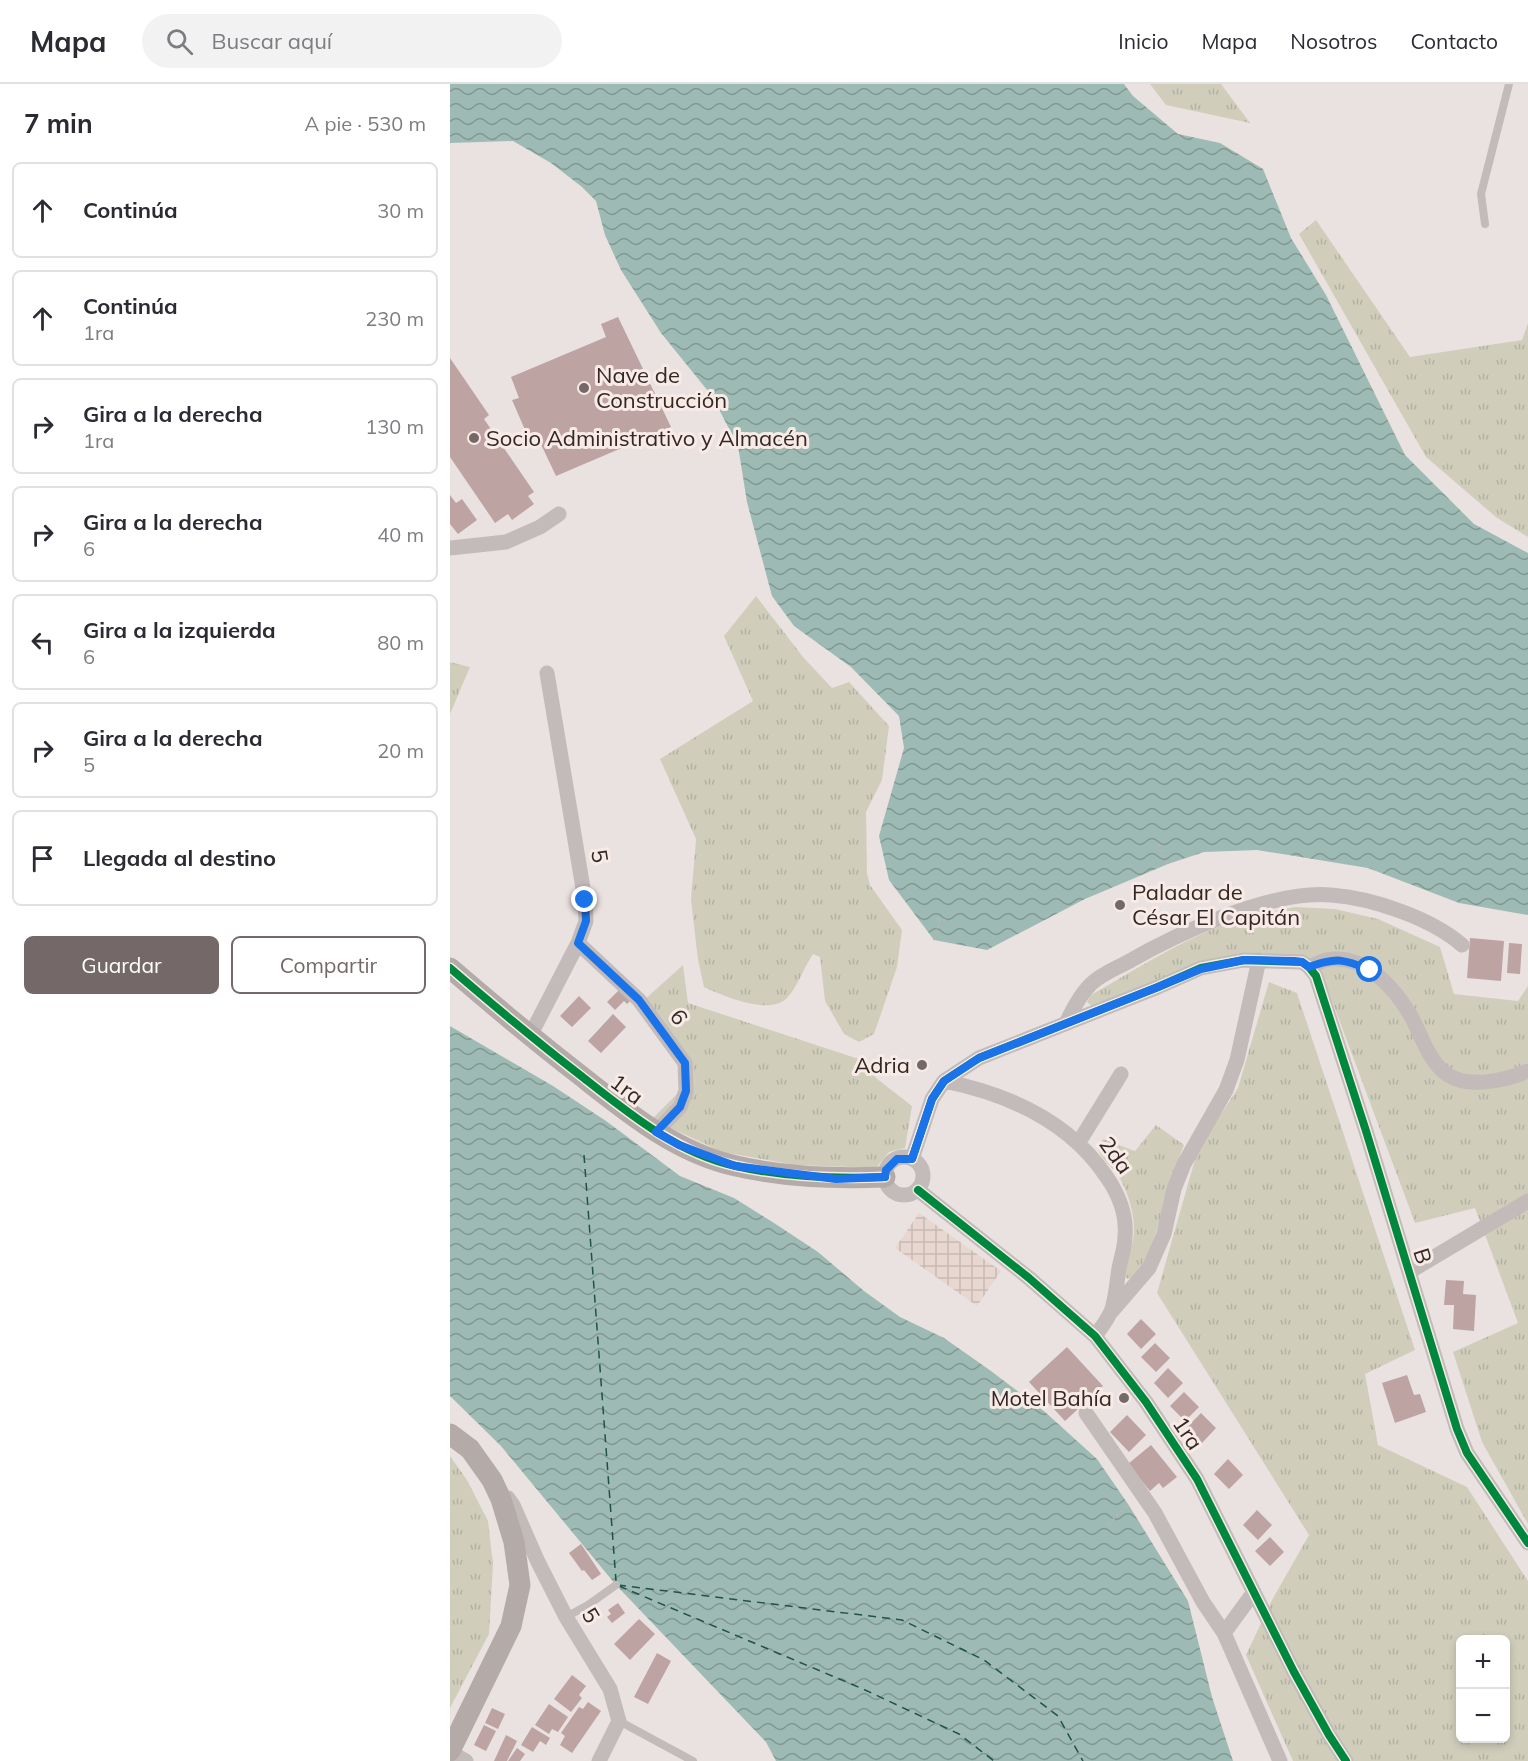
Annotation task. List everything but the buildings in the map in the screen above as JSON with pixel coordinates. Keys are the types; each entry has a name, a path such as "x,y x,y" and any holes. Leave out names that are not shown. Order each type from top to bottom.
{"street":[{"path":"450,548 506,542 540,527 559,514"},
{"name":"5","path":"530,1036 578,943 586,921 585,900 547,673"},
{"path":"1066,1023 1074,1007 1092,983 1114,969 1187,932 1275,900 1306,895 1332,895 1392,908 1425,920 1447,932 1462,945"},
{"name":"6","path":"578,943 639,1000 685,1063 686,1091 680,1107 656,1132"},
{"path":"1112,1311 1149,1268 1164,1234 1174,1189 1184,1164 1226,1090 1240,1049 1260,960"},
{"path":"912,1159 932,1099 944,1081 979,1058 1201,969 1234,961 1294,961 1302,962 1309,967 1327,960 1348,961 1370,970 1386,981 1411,1017 1425,1046 1449,1076 1478,1083 1507,1078 1528,1071"},
{"name":"B","path":"1309,967 1316,976 1445,1391 1467,1453 1528,1543"},
{"name":"1ra","path":"450,968 530,1036 621,1107 656,1132 696,1152 735,1166 836,1179 885,1177"},
{"path":"1079,1142 1121,1074"},
{"name":"2da","path":"944,1081 992,1093 1049,1120 1079,1142 1096,1161 1113,1186 1122,1207 1125,1236 1112,1311 1095,1336"},
{"path":"897,1159 912,1159 918,1163 923,1176 918,1190 904,1196 897,1194 887,1184 886,1170 897,1159"},
{"name":"1ra","path":"918,1190 1029,1278 1095,1336 1146,1402 1197,1479 1324,1726 1346,1761"},
{"path":"1409,1272 1528,1201"},
{"path":"1086,1413 1155,1514 1203,1602 1224,1633 1280,1761"},
{"path":"450,1434 470,1449 492,1480 501,1499 514,1542 519,1585 511,1626 450,1752 466,1761"},
{"name":"5","path":"501,1499 508,1498 513,1504 538,1562 566,1617 610,1689 619,1721"},
{"path":"1224,1633 1254,1592"},
{"path":"599,1761 619,1721"}],"lane":[{"path":"1485,224 1481,194 1509,84"},
{"path":"566,1617 616,1585"},
{"path":"619,1721 693,1761"}],"path":[{"path":"1159,844 1168,864"},
{"path":"934,940 938,920 945,920"},
{"path":"1108,1525 1128,1504"}],"green space":[{"path":"1150,84 1221,84 1250,123 1166,105"},
{"path":"1316,220 1410,357 1522,340 1528,323 1528,537 1497,518 1426,457 1299,234"},
{"path":"756,596 803,657 832,688 849,682 889,726 882,780 866,812 867,873 870,885 902,930 897,967 874,1034 859,1042 844,1034 825,1001 820,957 813,954 791,993 779,1003 758,1005 746,1003 704,987 698,960 691,900 696,839 660,759 753,701 724,636"},
{"path":"450,662 470,667 450,714"},
{"path":"1295,907 1335,909 1378,919 1440,947 1454,994 1518,1001 1528,986 1528,1524 1482,1442 1453,1352 1518,1323 1475,1208 1415,1223 1325,982 1276,954 1092,1006 1087,1002 1091,995 1164,953 1220,926 1247,917"},
{"path":"683,965 688,1003 868,1062 876,1078 912,1106 905,1148 889,1152 876,1168 795,1165 722,1152 652,1119 677,1094 692,1060 642,1002"},
{"path":"1269,982 1297,993 1415,1350 1365,1374 1378,1445 1467,1487 1528,1581 1528,1761 1293,1761 1246,1655 1272,1600 1309,1535 1157,1293 1198,1149 1238,1088"},
{"path":"1156,1125 1184,1145 1151,1246 1135,1277 1128,1279 1124,1276 1134,1236 1131,1208 1126,1190 1118,1175 1104,1160 1098,1149 1103,1139 1135,1151"},
{"path":"450,1456 467,1480 488,1521 493,1564 489,1634 450,1708"}],"shaded area":[{"path":"919,1213 1001,1271 977,1306 895,1248"}],"water":[{"path":"450,84 1124,84 1133,96 1178,134 1220,143 1263,169 1291,238 1326,295 1405,455 1474,524 1528,553 1528,915 1459,903 1368,868 1257,850 1204,852 1168,864 1085,899 987,950 934,940 889,880 879,836 904,748 899,716 851,667 794,626 772,596 747,502 738,446 712,396 661,333 621,270 605,235 596,201 551,163 513,141 450,143"},
{"path":"450,1026 553,1086 606,1121 680,1176 734,1198 818,1252 864,1291 900,1317 944,1338 991,1371 1045,1412 1097,1459 1128,1504 1188,1601 1212,1697 1233,1761 776,1761 766,1742 616,1585 501,1446 450,1396"}],"ferry route":[{"path":"584,1155 616,1581"},
{"path":"618,1585 902,1620 984,1660 1058,1716 1083,1761"},
{"path":"619,1586 863,1689 959,1734 994,1761"}],"cycle path":[{"path":"912,1159 932,1099 944,1081 979,1058 1201,968 1244,960 1302,962 1316,976 1457,1429 1467,1453 1528,1543"},
{"path":"450,968 531,1036 634,1117 693,1152 736,1166 773,1173 848,1178 885,1177"},
{"path":"918,1190 1029,1278 1095,1336 1146,1402 1197,1479 1294,1672 1346,1761"}],"place":[{"name":"Nave de Construcción","path":"584,388"},
{"name":"Socio Administrativo y Almacén","path":"474,438"},
{"name":"Paladar de César El Capitán","path":"1120,905"},
{"name":"Adria","path":"922,1065"},
{"name":"Motel Bahía","path":"1124,1398"}],"route":[{"path":"585,900 586,921 578,943 639,1000 685,1063 686,1091 680,1107 656,1132 679,1145 735,1166 836,1179 885,1177 886,1170 897,1159 904,1157 912,1159 932,1099 944,1081 979,1058 1201,969 1244,960 1294,961 1302,962 1309,967 1327,960 1348,961 1370,970"}]}
